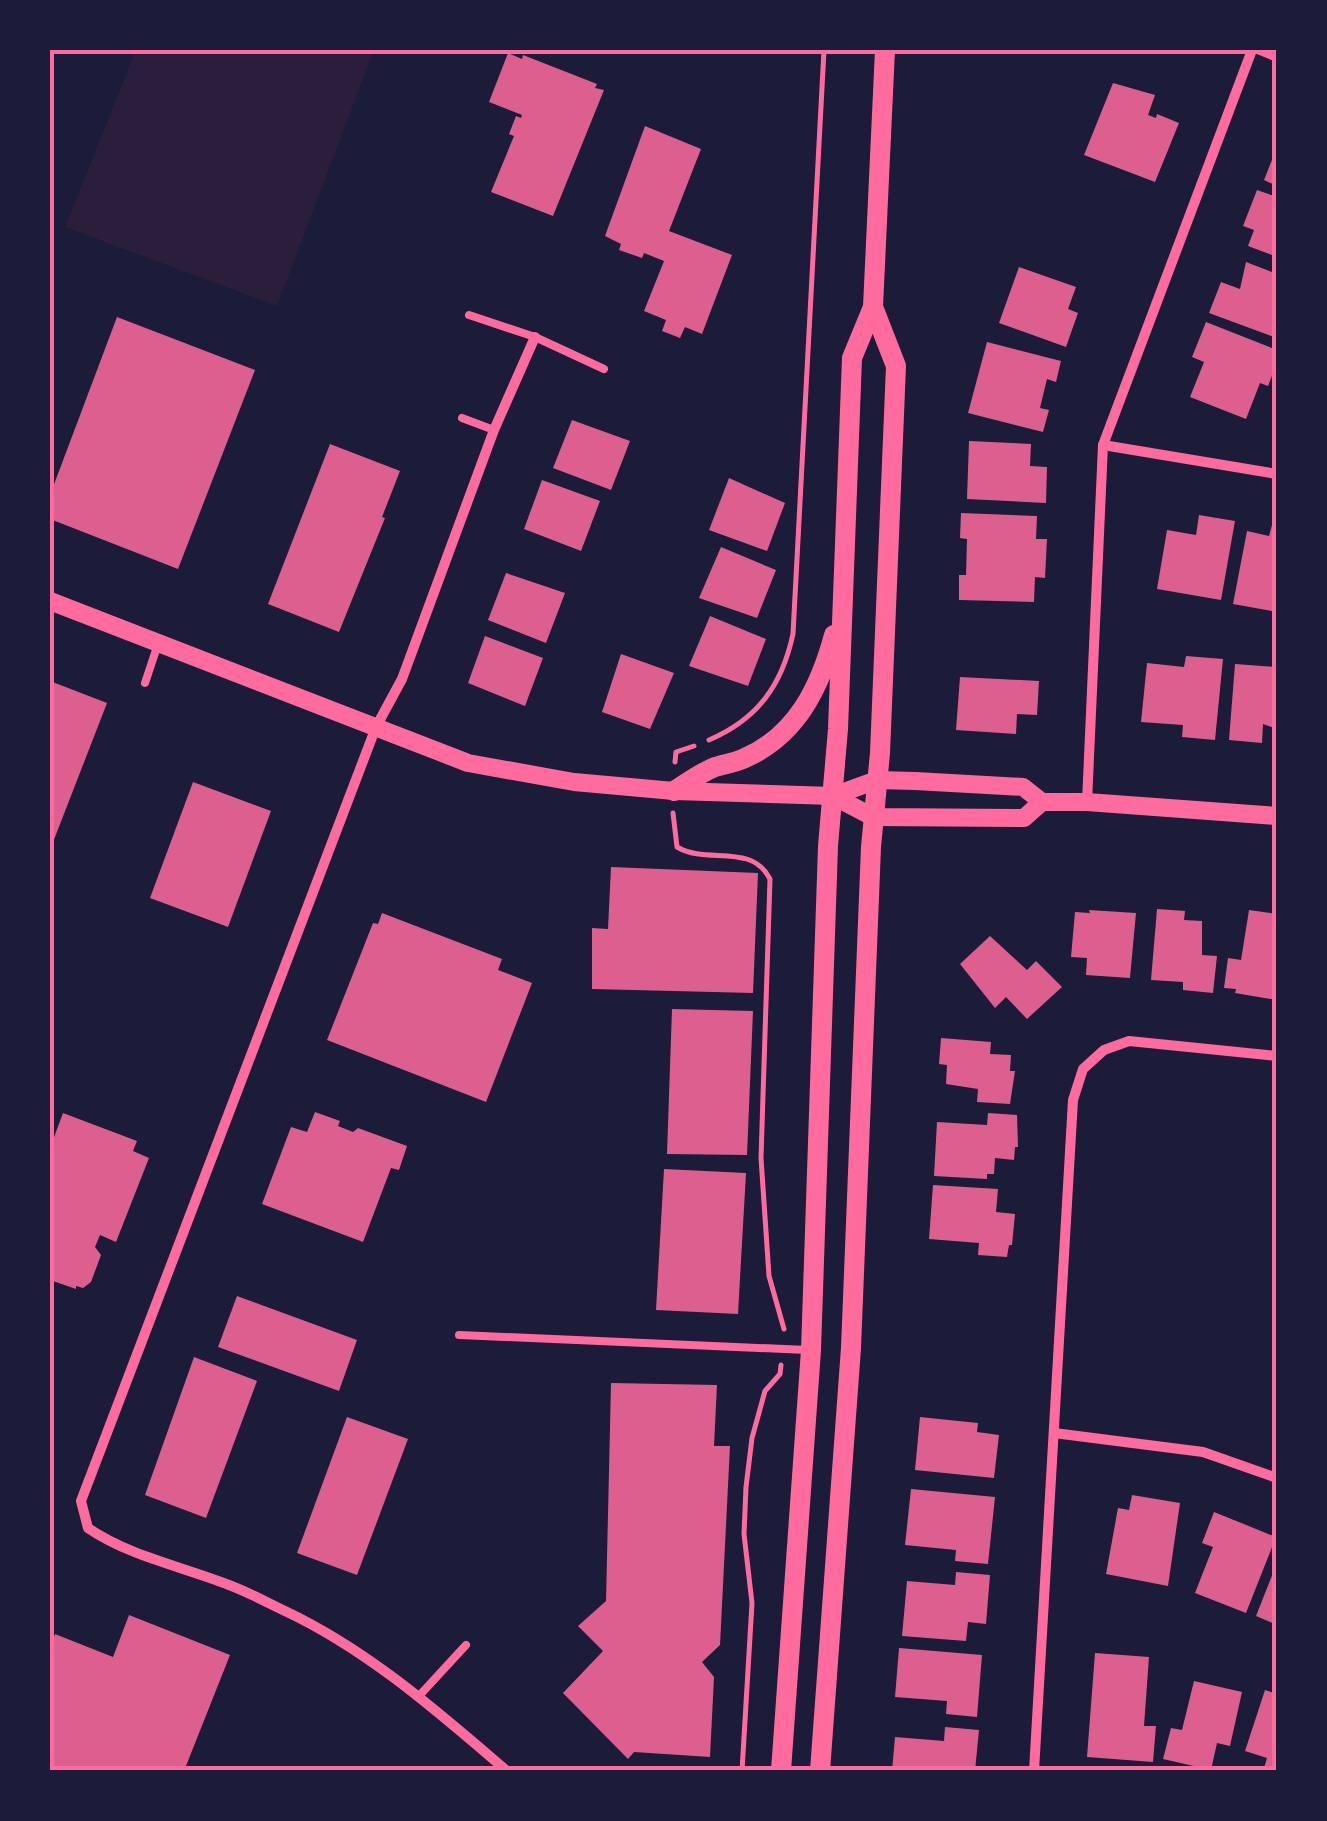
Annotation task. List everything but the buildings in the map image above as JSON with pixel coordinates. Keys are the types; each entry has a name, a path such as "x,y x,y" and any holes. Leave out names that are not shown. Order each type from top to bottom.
{"main road":[{"path":"781,1771 811,1350 852,358 873,307 884,50"},
{"path":"820,1771 851,1348 896,366 873,307"},
{"path":"674,792 712,768 742,760 765,748 788,729 807,706 821,676 842,604"}],"street":[{"path":"1087,802 1103,445 1256,50 1277,57"},
{"path":"507,1771 419,1696 350,1647 230,1586 115,1546 88,1528 81,1501 376,727 402,678 494,430 535,336"},
{"path":"1103,445 1277,474"},
{"path":"50,601 468,763 574,782 674,792 833,796 877,780 1023,787 1042,802 1277,816"},
{"path":"833,796 873,817 1024,818 1042,802"},
{"path":"1034,1771 1073,1100 1083,1069 1104,1050 1129,1040 1277,1056"},
{"path":"1054,1433 1204,1452 1277,1478"}],"lane":[{"path":"469,314 535,336 604,369"},
{"path":"462,418 494,430"},
{"path":"146,682 159,643"},
{"path":"459,1336 811,1350"},
{"path":"419,1696 466,1645"}],"path":[{"path":"676,752 743,722 764,703 777,683 793,634 824,50"},
{"path":"672,827 676,847 688,854 749,857 764,866 770,879 761,1158 769,1276 784,1323 784,1349 780,1374 765,1392 752,1438 746,1487 744,1534 752,1603 742,1771"}],"shaded area":[{"path":"136,50 374,50 277,306 65,227"}]}
